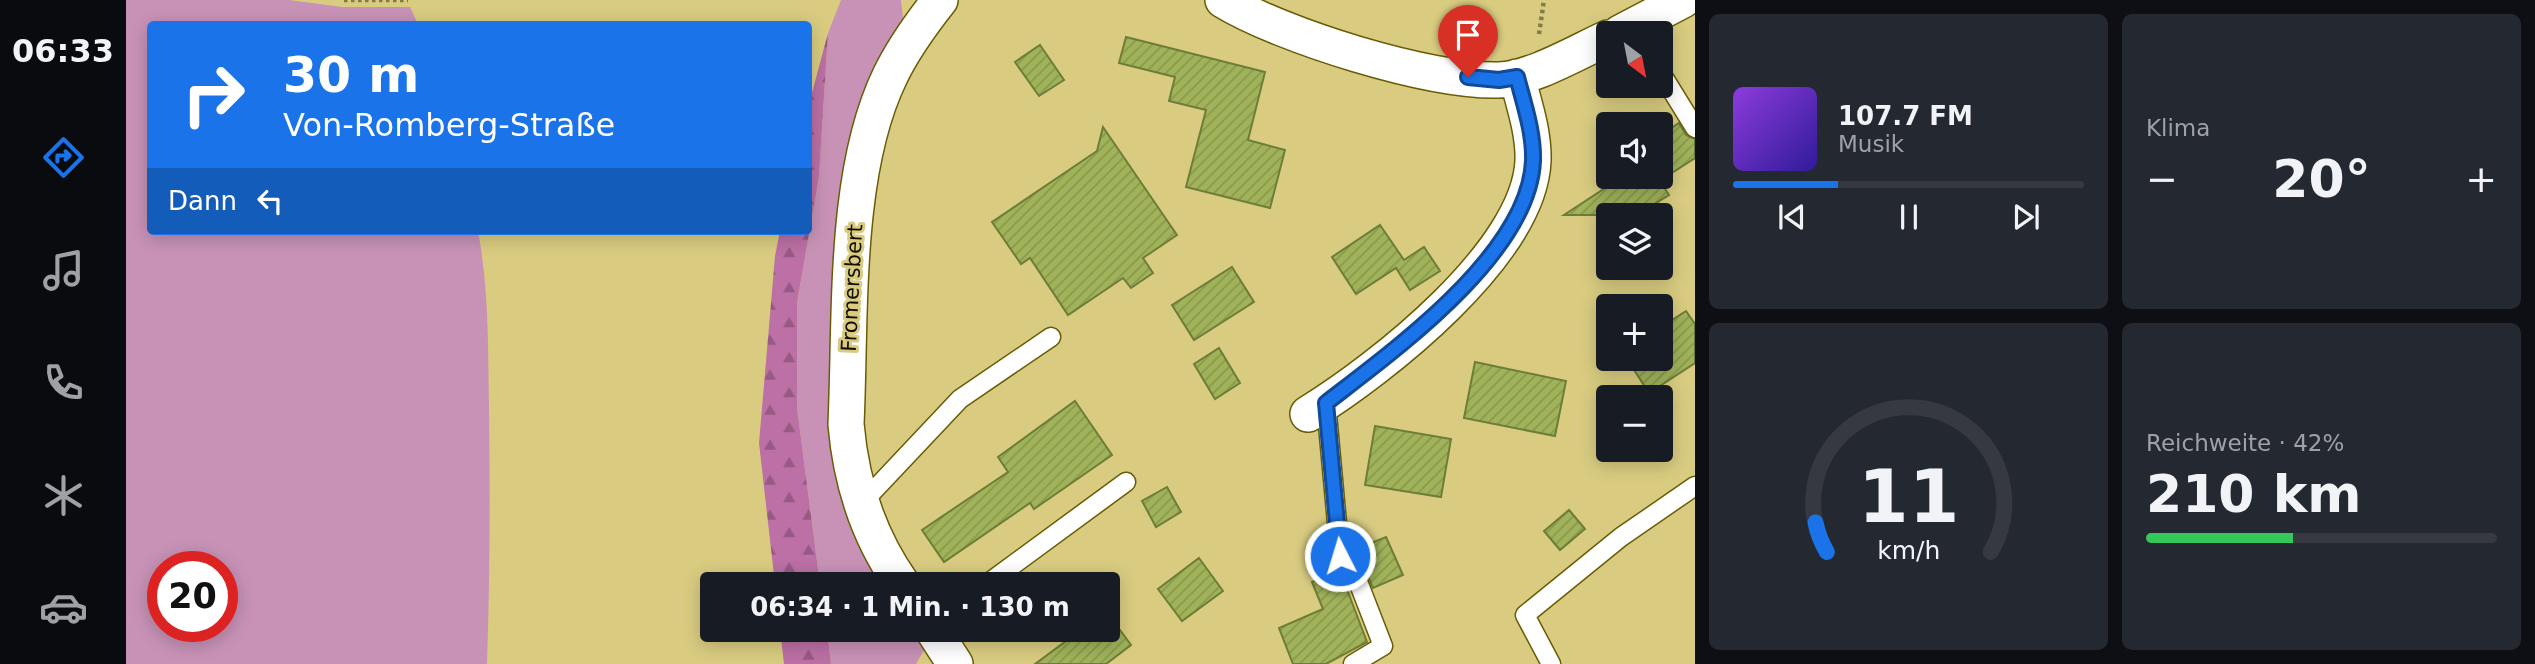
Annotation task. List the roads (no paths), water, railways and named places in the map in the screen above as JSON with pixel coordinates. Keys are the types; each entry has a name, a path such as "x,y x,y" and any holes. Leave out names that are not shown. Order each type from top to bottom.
{"street":[{"name":"Fromersbert","path":"893,572 861,504 849,459 846,424 860,177 868,138 890,77 911,40 940,0"},
{"path":"1223,0 1279,28 1374,57 1446,74 1499,80 1517,77 1596,45"},
{"path":"1645,21 1683,0"},
{"path":"1317,408 1421,330 1466,284 1510,224 1526,192 1533,162 1531,136 1517,77"}],"lane":[{"path":"1673,92 1695,128"},
{"path":"861,504 960,399 1051,337"},
{"path":"1317,408 1340,556 1352,566 1382,646 1353,664"},
{"path":"1003,572 1126,482"},
{"path":"1551,664 1525,615 1621,537 1695,486"}]}
